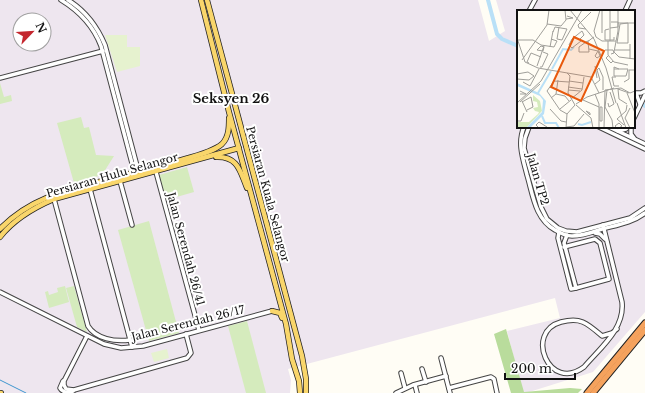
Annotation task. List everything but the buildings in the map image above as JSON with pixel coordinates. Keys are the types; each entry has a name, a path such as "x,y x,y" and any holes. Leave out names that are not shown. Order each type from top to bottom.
{"highway":[{"path":"587,393 645,323"},
{"path":"593,393 645,330"}],"main road":[{"name":"Persiaran Kuala Selangor","path":"202,0 229,112 280,298 292,359 299,381 300,393"},
{"name":"Persiaran Kuala Selangor","path":"207,0 302,356 306,379 306,393"},
{"path":"217,39 220,61 241,143 239,148"},
{"name":"Persiaran Hulu Selangor","path":"0,229 22,210 54,194 142,171 214,149 222,144 228,134 229,112"},
{"name":"Persiaran Hulu Selangor","path":"0,237 24,215 42,204 90,189 239,148"},
{"path":"210,157 228,158 234,161 238,167 255,208"},
{"path":"280,298 276,307 272,310 282,315 292,359"}],"street":[{"path":"60,0 75,10 86,20 97,35 104,51 137,166 142,171"},
{"path":"68,0 77,6 94,24 100,33 133,167 131,173"},
{"path":"529,10 534,0"},
{"path":"625,10 630,0"},
{"path":"75,10 77,6"},
{"path":"0,78 104,51"},
{"path":"635,93 645,91"},
{"path":"635,93 644,96 635,116"},
{"path":"635,93 640,104"},
{"name":"Jalan TP2","path":"524,128 520,148 536,209 544,222 559,232 572,236 592,232 602,227 630,218 645,208"},
{"name":"Jalan TP2","path":"529,128 525,138 524,148 541,208 547,219 558,228 566,231 577,232 631,222 645,213"},
{"path":"601,128 645,144"},
{"path":"611,128 645,149"},
{"path":"617,131 628,128"},
{"path":"625,137 629,128"},
{"path":"629,128 631,134 636,140"},
{"name":"Jalan Serendah 26/41","path":"156,172 198,330"},
{"path":"120,181 132,225"},
{"path":"90,189 132,347"},
{"path":"54,200 88,326 93,331 106,338 121,341 130,340"},
{"path":"606,239 608,231 616,225"},
{"path":"602,227 622,302 622,314 617,329 602,346 584,366 578,371 568,374 558,373 550,365 545,357 542,346 546,332 555,324 575,319 588,323 602,336 602,346"},
{"path":"559,232 558,238 563,247 576,288 609,279 600,243 595,239 563,247"},
{"path":"592,232 600,234 606,239"},
{"path":"563,247 567,235"},
{"name":"Jalan Serendah 26/17","path":"0,292 87,336 111,346 121,348 143,346 272,310"},
{"path":"602,336 612,333 617,329"},
{"path":"87,336 60,388 62,392 66,393 188,358 192,353 186,334"},
{"path":"441,358 450,393"},
{"path":"422,369 426,382"},
{"path":"401,373 405,388"},
{"path":"396,393 405,388 446,376"},
{"path":"449,388 491,377 494,379 497,393"},
{"path":"64,381 65,388 74,390"},
{"path":"415,385 417,393"}],"shaded area":[{"path":"0,0 478,0 489,41 505,31 496,0 645,0 645,312 593,372 523,393 507,331 560,318 555,298 288,369 291,380 290,393 0,393"}],"green space":[{"path":"105,35 127,35 127,47 140,47 140,66 117,72"},
{"path":"0,83 4,97 11,95 12,101 0,104"},
{"path":"81,117 84,128 89,127 96,155 114,156 102,175 74,183 57,123"},
{"path":"187,167 194,192 166,200 159,175"},
{"path":"149,221 179,333 149,341 118,230"},
{"path":"65,286 69,302 49,308 45,292 48,291 49,295 58,292 57,288"},
{"path":"74,286 87,332 77,327 66,288"},
{"path":"247,321 266,393 246,393 228,326"},
{"path":"506,329 524,392 570,388 582,389 578,393 511,393 494,334"},
{"path":"167,349 169,358 154,362 151,353"}],"waterway":[{"path":"488,0 497,34 502,39 517,46"},
{"path":"0,380 26,393"}],"district":[{"name":"Seksyen 26","path":"231,98"}]}
